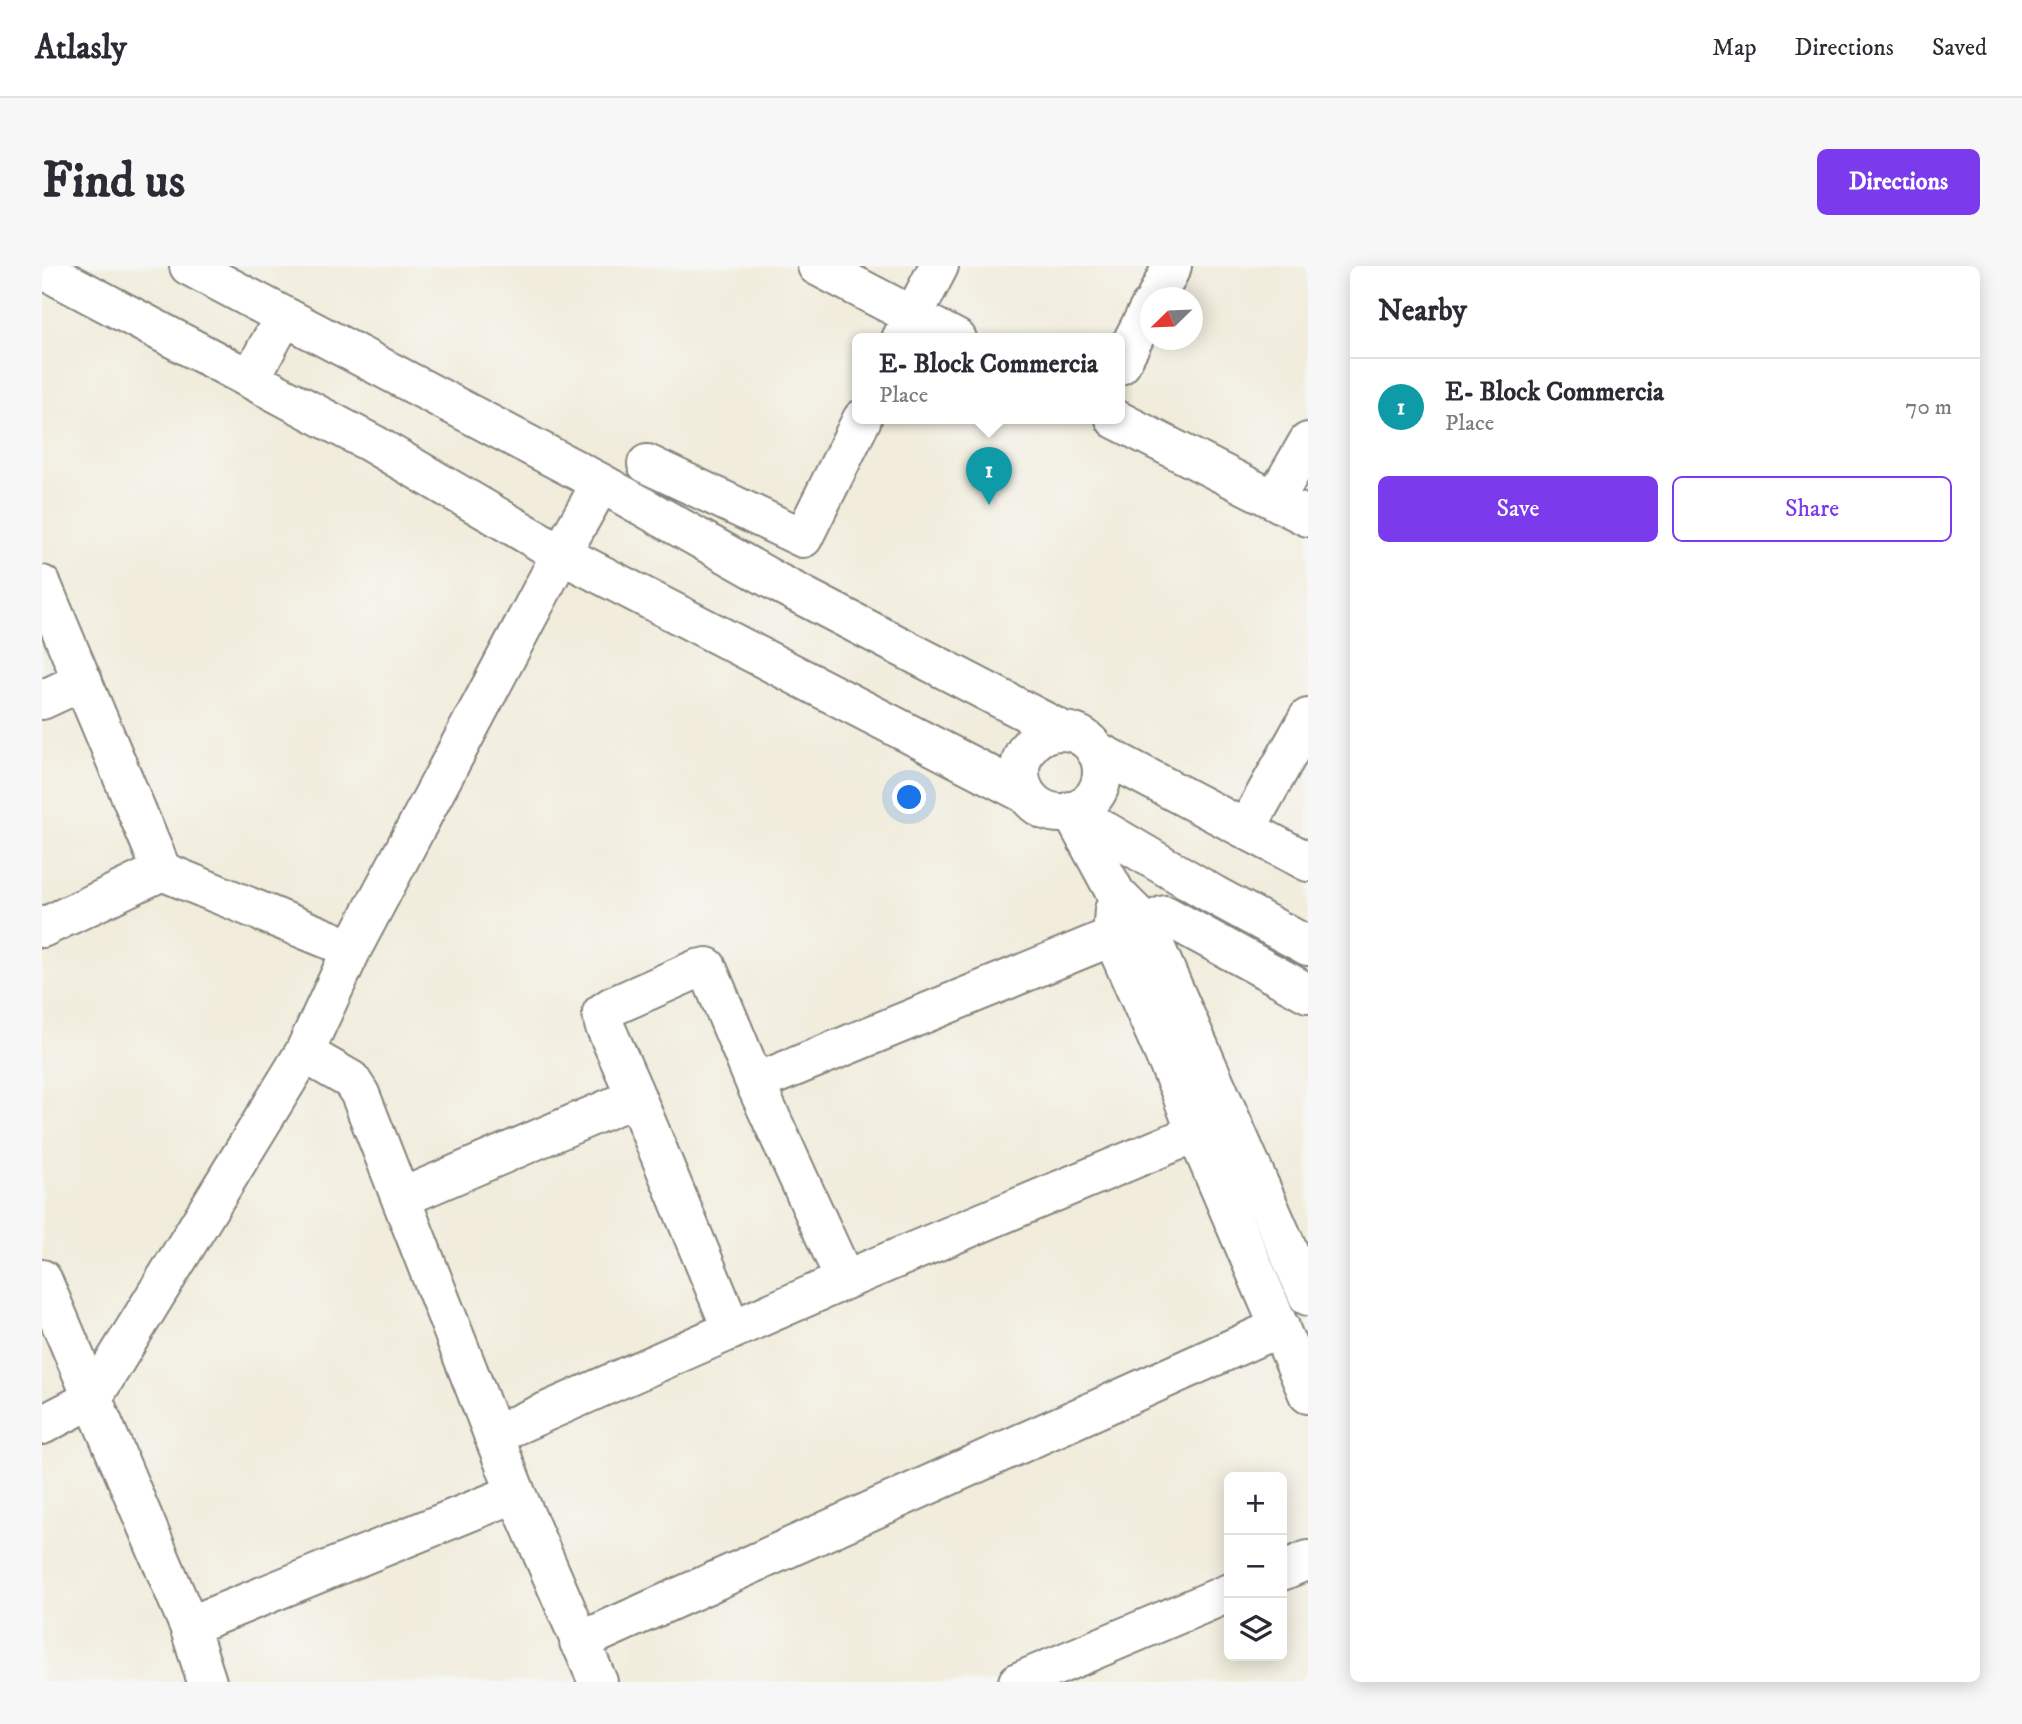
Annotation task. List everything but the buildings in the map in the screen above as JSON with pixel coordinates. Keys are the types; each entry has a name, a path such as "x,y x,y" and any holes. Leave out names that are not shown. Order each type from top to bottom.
{"street":[{"path":"189,266 601,483 780,584 1063,731"},
{"path":"817,266 907,327 932,333"},
{"path":"907,327 939,266"},
{"path":"1162,287 1172,266"},
{"path":"42,269 373,444 561,554 1026,794"},
{"path":"250,379 284,317"},
{"path":"1125,355 1140,326"},
{"path":"780,584 860,424"},
{"path":"1125,424 1292,508 1308,442"},
{"path":"647,464 803,538"},
{"path":"42,1424 92,1399 304,1053 352,949 601,483"},
{"path":"42,585 162,871 352,949"},
{"path":"42,700 83,681"},
{"path":"1246,829 1308,718"},
{"path":"1051,732 1075,733 1087,740 1095,750 1102,774 1093,798 1083,806 1058,813 1035,804 1026,794 1020,769 1029,746 1039,737 1051,732"},
{"path":"1095,750 1308,862"},
{"path":"1071,811 1116,894 1196,1083 1308,1296"},
{"path":"1071,811 1214,895 1308,946"},
{"path":"42,928 162,871"},
{"path":"755,1083 1166,915 1308,993"},
{"path":"732,1330 604,1024 602,1013 611,1007 707,967 755,1083 845,1280"},
{"path":"304,1053 351,1080 360,1094 516,1493 598,1682"},
{"path":"1196,1083 1196,1133 1308,1394"},
{"path":"401,1198 636,1097"},
{"path":"493,1435 845,1280 1196,1133"},
{"path":"42,1279 189,1626 207,1682"},
{"path":"579,1642 1280,1328"},
{"path":"189,1626 516,1493"},
{"path":"1287,1569 1308,1560"},
{"path":"1018,1682 1224,1595"}],"place":[{"name":"E- Block Commercia","path":"989,505"}]}
